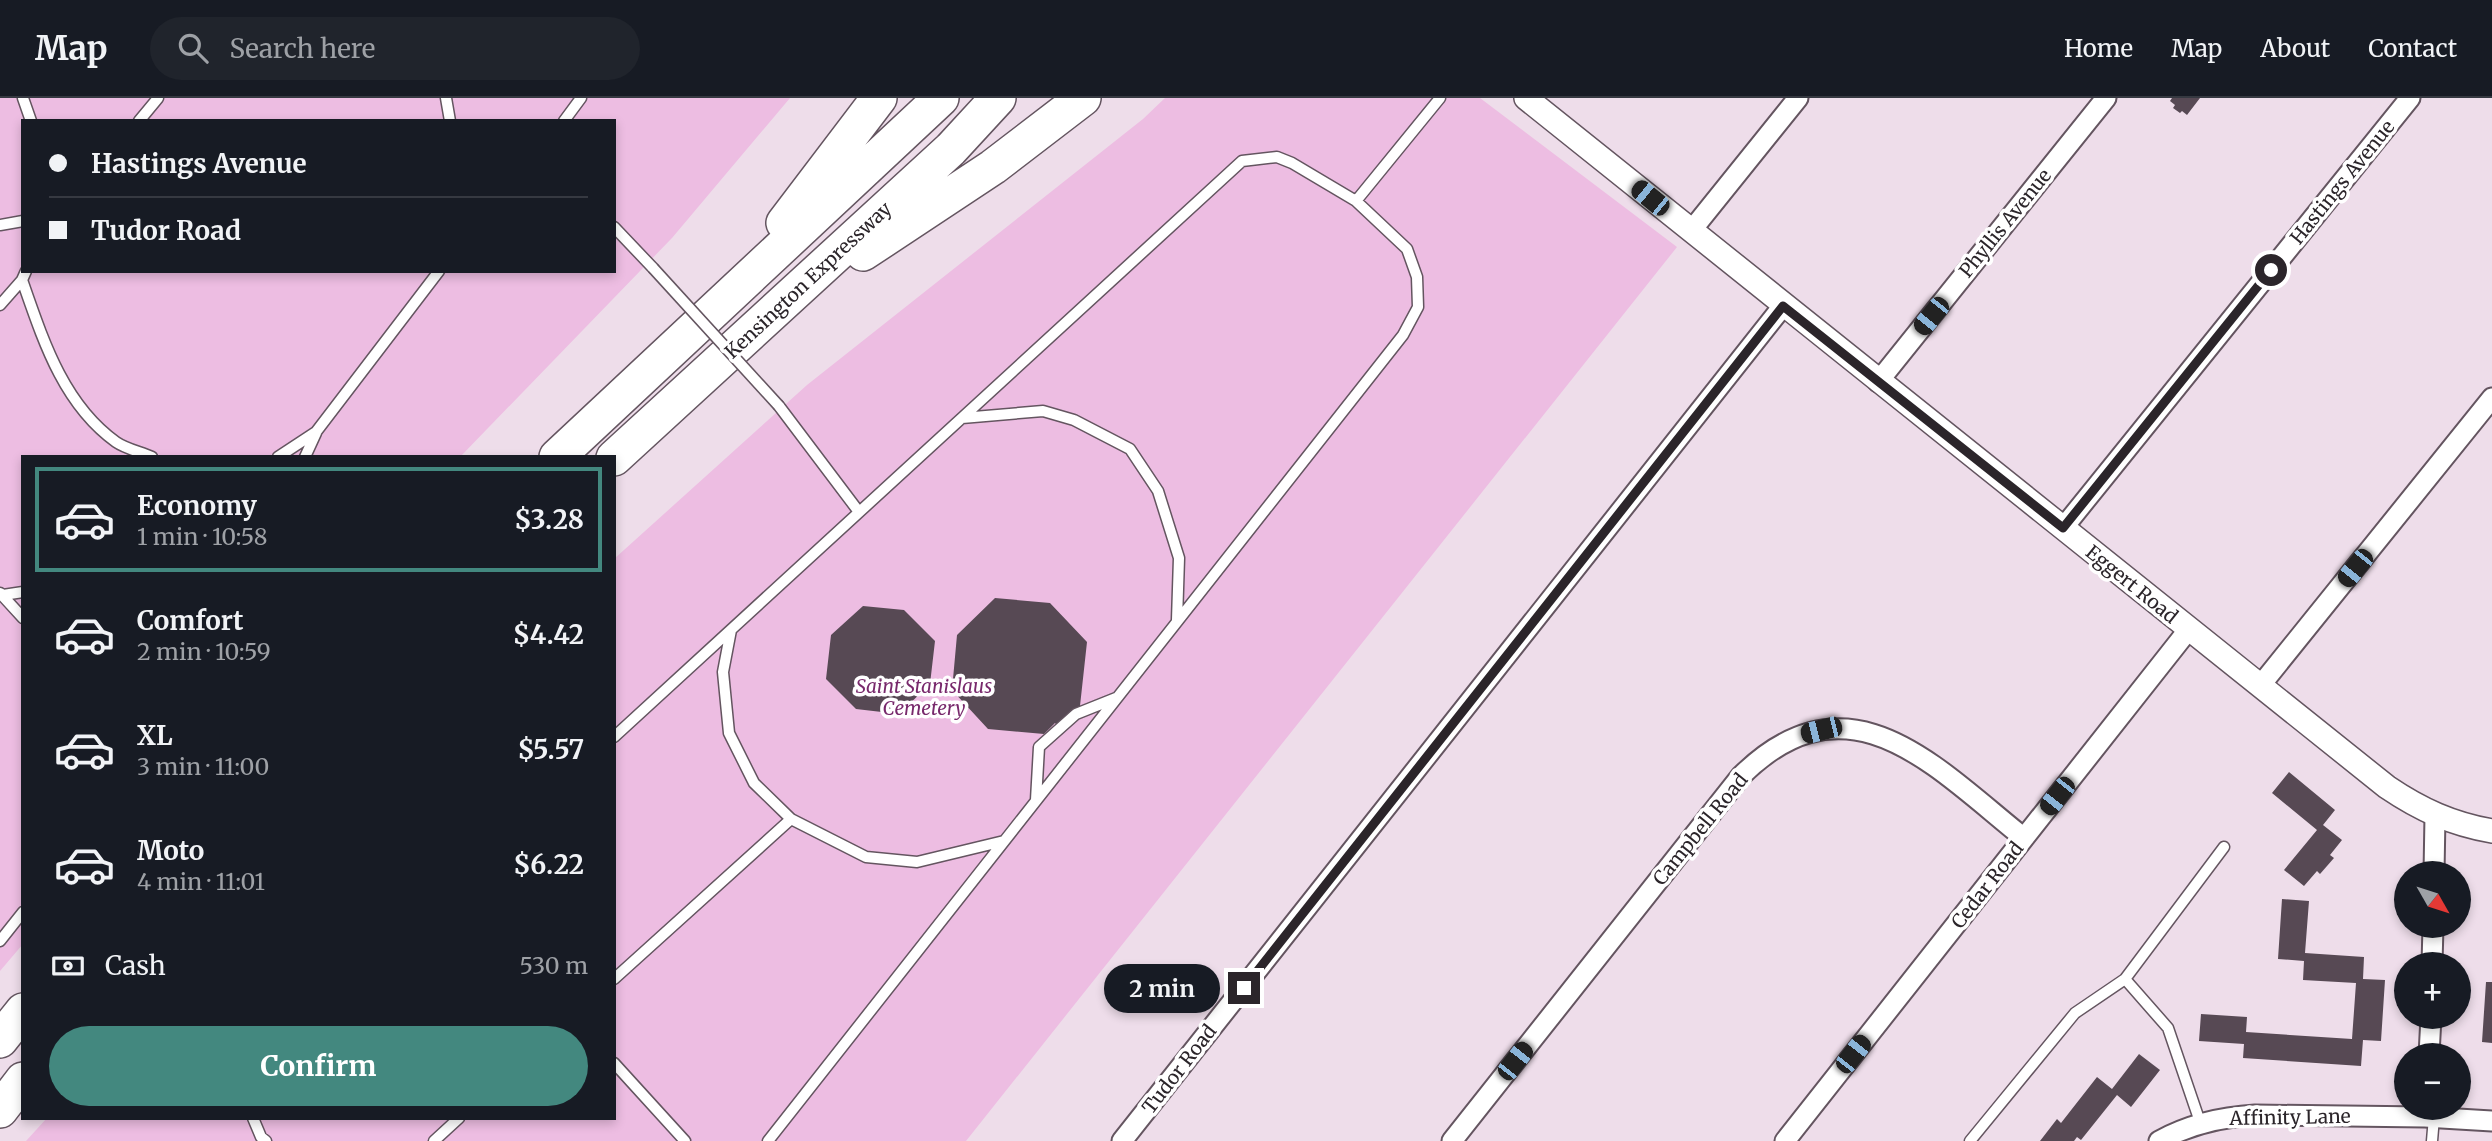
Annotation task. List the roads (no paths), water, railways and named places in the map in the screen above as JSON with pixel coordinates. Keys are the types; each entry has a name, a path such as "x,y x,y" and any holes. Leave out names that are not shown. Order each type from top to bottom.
{"highway":[{"path":"720,306 879,98"},
{"path":"559,455 941,98"},
{"name":"Kensington Expressway","path":"616,456 951,149 998,98"},
{"path":"772,314 993,167 1083,98"},
{"path":"0,1040 21,1014"},
{"path":"0,1110 21,1083"}],"street":[{"name":"Eggert Road","path":"1525,98 2387,787 2435,816 2462,826 2492,831"},
{"path":"1691,231 1798,98"},
{"name":"Phyllis Avenue","path":"1878,382 2106,98"},
{"name":"Hastings Avenue","path":"2063,528 2410,98"},
{"name":"Tudor Road","path":"1122,1141 1783,306"},
{"path":"2260,686 2491,401"},
{"name":"Cedar Road","path":"1785,1141 2189,629"},
{"name":"Campbell Road","path":"1452,1141 1741,776 1775,747 1821,730 1870,732 1891,739 1929,762 2024,838"},
{"path":"2434,861 2435,816"},
{"name":"Affinity Lane","path":"2159,1141 2200,1122 2228,1116 2394,1114"},
{"name":"Affinity Lane","path":"2471,1119 2492,1121"}],"lane":[{"path":"23,98 30,119"},
{"path":"141,119 158,98"},
{"path":"446,98 450,119"},
{"path":"565,119 581,98"},
{"path":"1356,201 1440,98"},
{"path":"616,735 1242,161 1278,157 1293,163 1356,201 1407,248 1417,277 1418,307 1403,335 768,1141"},
{"path":"0,225 21,221"},
{"path":"616,229 779,406 859,512"},
{"path":"306,455 316,432 437,273"},
{"path":"0,305 24,276"},
{"path":"24,276 45,347 76,404 118,443 147,455"},
{"path":"962,418 1043,411 1074,420 1130,449 1158,491 1179,558 1177,622"},
{"path":"281,455 316,432"},
{"path":"2,594 21,592"},
{"path":"2,594 21,616"},
{"path":"731,629 723,672 729,733 754,783 792,819 866,856 917,862 1004,841"},
{"path":"1036,800 1039,747 1076,714 1117,698"},
{"path":"616,977 792,819"},
{"path":"1970,1141 2075,1013 2125,979 2224,847"},
{"path":"0,941 21,915"},
{"path":"2125,979 2168,1027 2200,1122"},
{"path":"616,1065 685,1141"},
{"path":"254,1120 261,1137 266,1141"},
{"path":"434,1141 457,1120"},
{"path":"2429,1120 2432,1141"}],"park label":[{"name":"Saint Stanislaus Cemetery","path":"924,697"}]}
